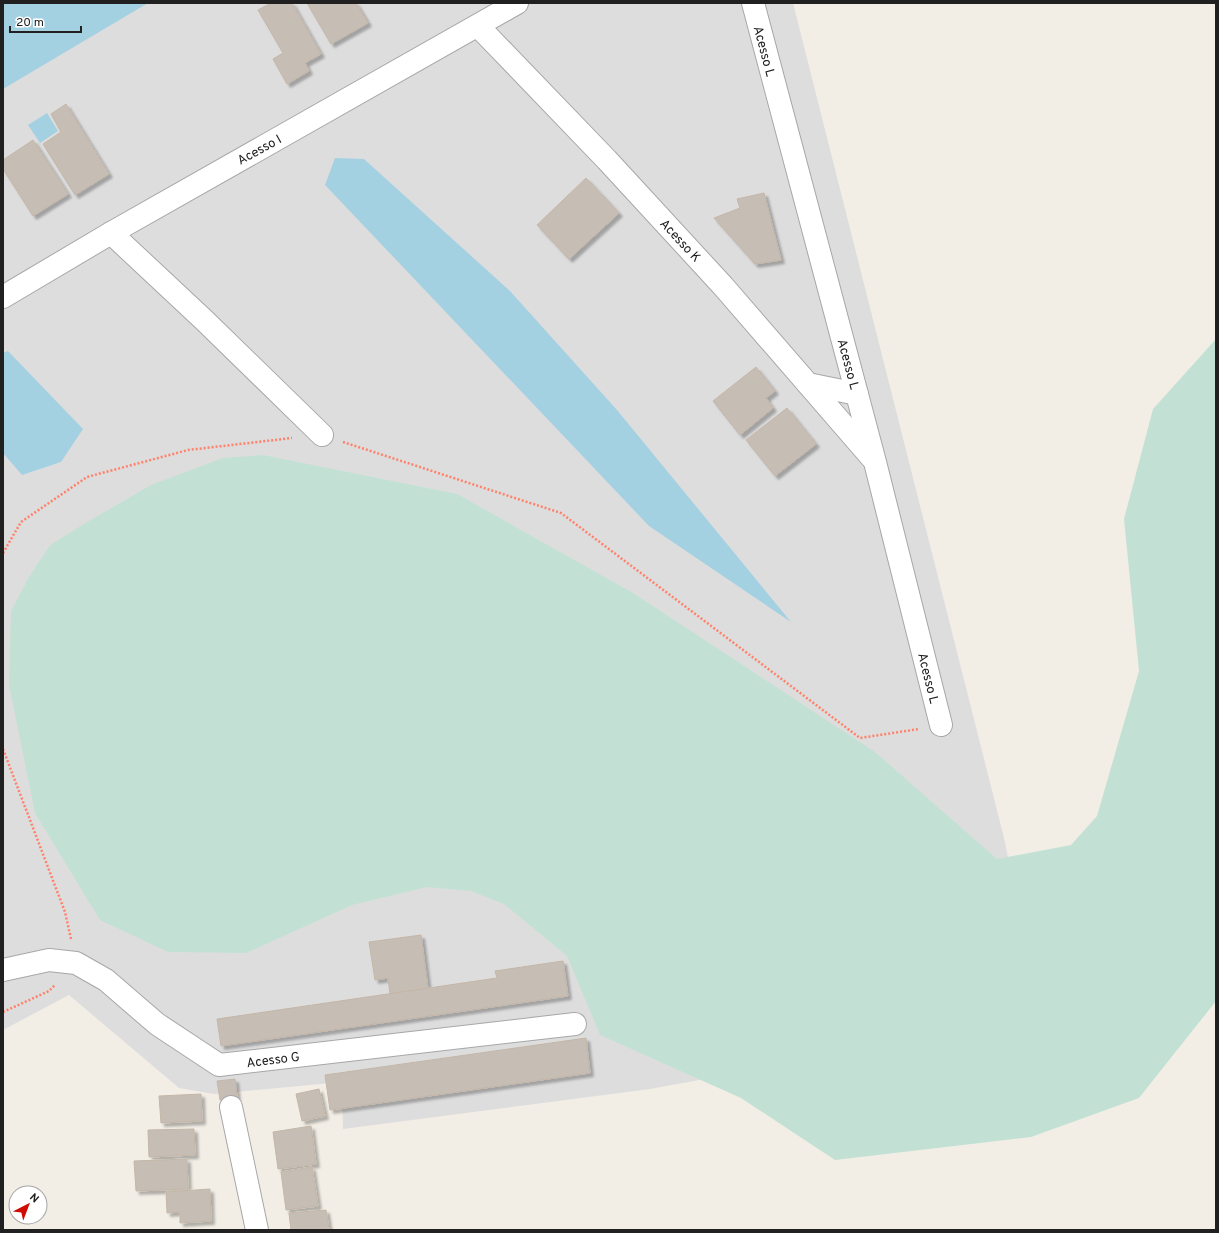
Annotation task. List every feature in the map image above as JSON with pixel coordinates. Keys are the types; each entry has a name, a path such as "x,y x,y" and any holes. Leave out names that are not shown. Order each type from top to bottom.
{"street":[{"name":"Acesso I","path":"3,297 111,233 517,3"},
{"name":"Acesso L","path":"752,3 875,462 941,725"},
{"name":"Acesso K","path":"478,26 617,171 723,286 875,462"},
{"path":"111,233 204,320 322,435"},
{"path":"808,384 857,394"},
{"name":"Acesso G","path":"3,970 49,960 76,963 106,980 157,1024 219,1065 575,1024"},
{"path":"231,1107 258,1230"}],"path":[{"path":"3,553 21,522 87,477 188,450 322,435 561,513 860,738 941,725"},
{"path":"3,749 65,912 76,963 49,991 3,1012"}],"shaded area":[{"path":"3,3 793,3 1004,838 1061,1115 754,1070 650,1089 343,1129 342,1082 214,1094 179,1088 69,995 3,1030"}],"green space":[{"path":"1216,339 1216,1001 1139,1098 1031,1137 835,1160 741,1098 600,1035 567,956 504,904 471,891 427,887 352,905 246,953 168,952 100,920 35,813 9,685 11,611 29,577 50,545 151,485 223,458 263,455 457,494 633,593 875,752 997,859 1071,845 1097,816 1139,671 1124,519 1153,409"}],"water":[{"path":"3,3 148,3 3,89"},
{"path":"47,113 58,131 40,143 28,125"},
{"path":"335,158 364,159 510,291 617,410 791,622 649,526 325,185"},
{"path":"8,351 83,429 61,462 22,475 3,453 3,353"}],"building":[{"path":"271,3 292,3 321,54 305,63 309,71 287,84 273,59 283,53 258,10"},
{"path":"307,3 356,3 368,23 331,44"},
{"path":"66,104 109,174 75,195 43,144 61,132 51,114"},
{"path":"33,140 68,194 33,216 3,169 3,160"},
{"path":"586,178 619,213 569,259 537,225"},
{"path":"764,193 781,260 755,264 714,218 740,208 737,199"},
{"path":"756,367 775,391 766,398 773,408 740,435 713,401"},
{"path":"787,408 816,444 775,476 746,440"},
{"path":"421,935 428,989 390,994 388,978 375,980 369,942"},
{"path":"563,961 568,996 221,1046 217,1019 497,978 495,971"},
{"path":"586,1038 590,1073 330,1110 325,1075"},
{"path":"235,1079 237,1097 220,1100 217,1081"},
{"path":"319,1089 325,1116 302,1121 296,1094"},
{"path":"201,1094 202,1121 161,1123 159,1096"},
{"path":"311,1126 316,1164 278,1169 273,1132"},
{"path":"194,1129 195,1155 149,1157 148,1130"},
{"path":"187,1159 188,1189 136,1191 134,1161"},
{"path":"312,1167 318,1206 286,1210 281,1172"},
{"path":"210,1189 211,1221 180,1223 180,1212 167,1213 166,1192"},
{"path":"326,1210 329,1230 291,1230 289,1213"}]}
